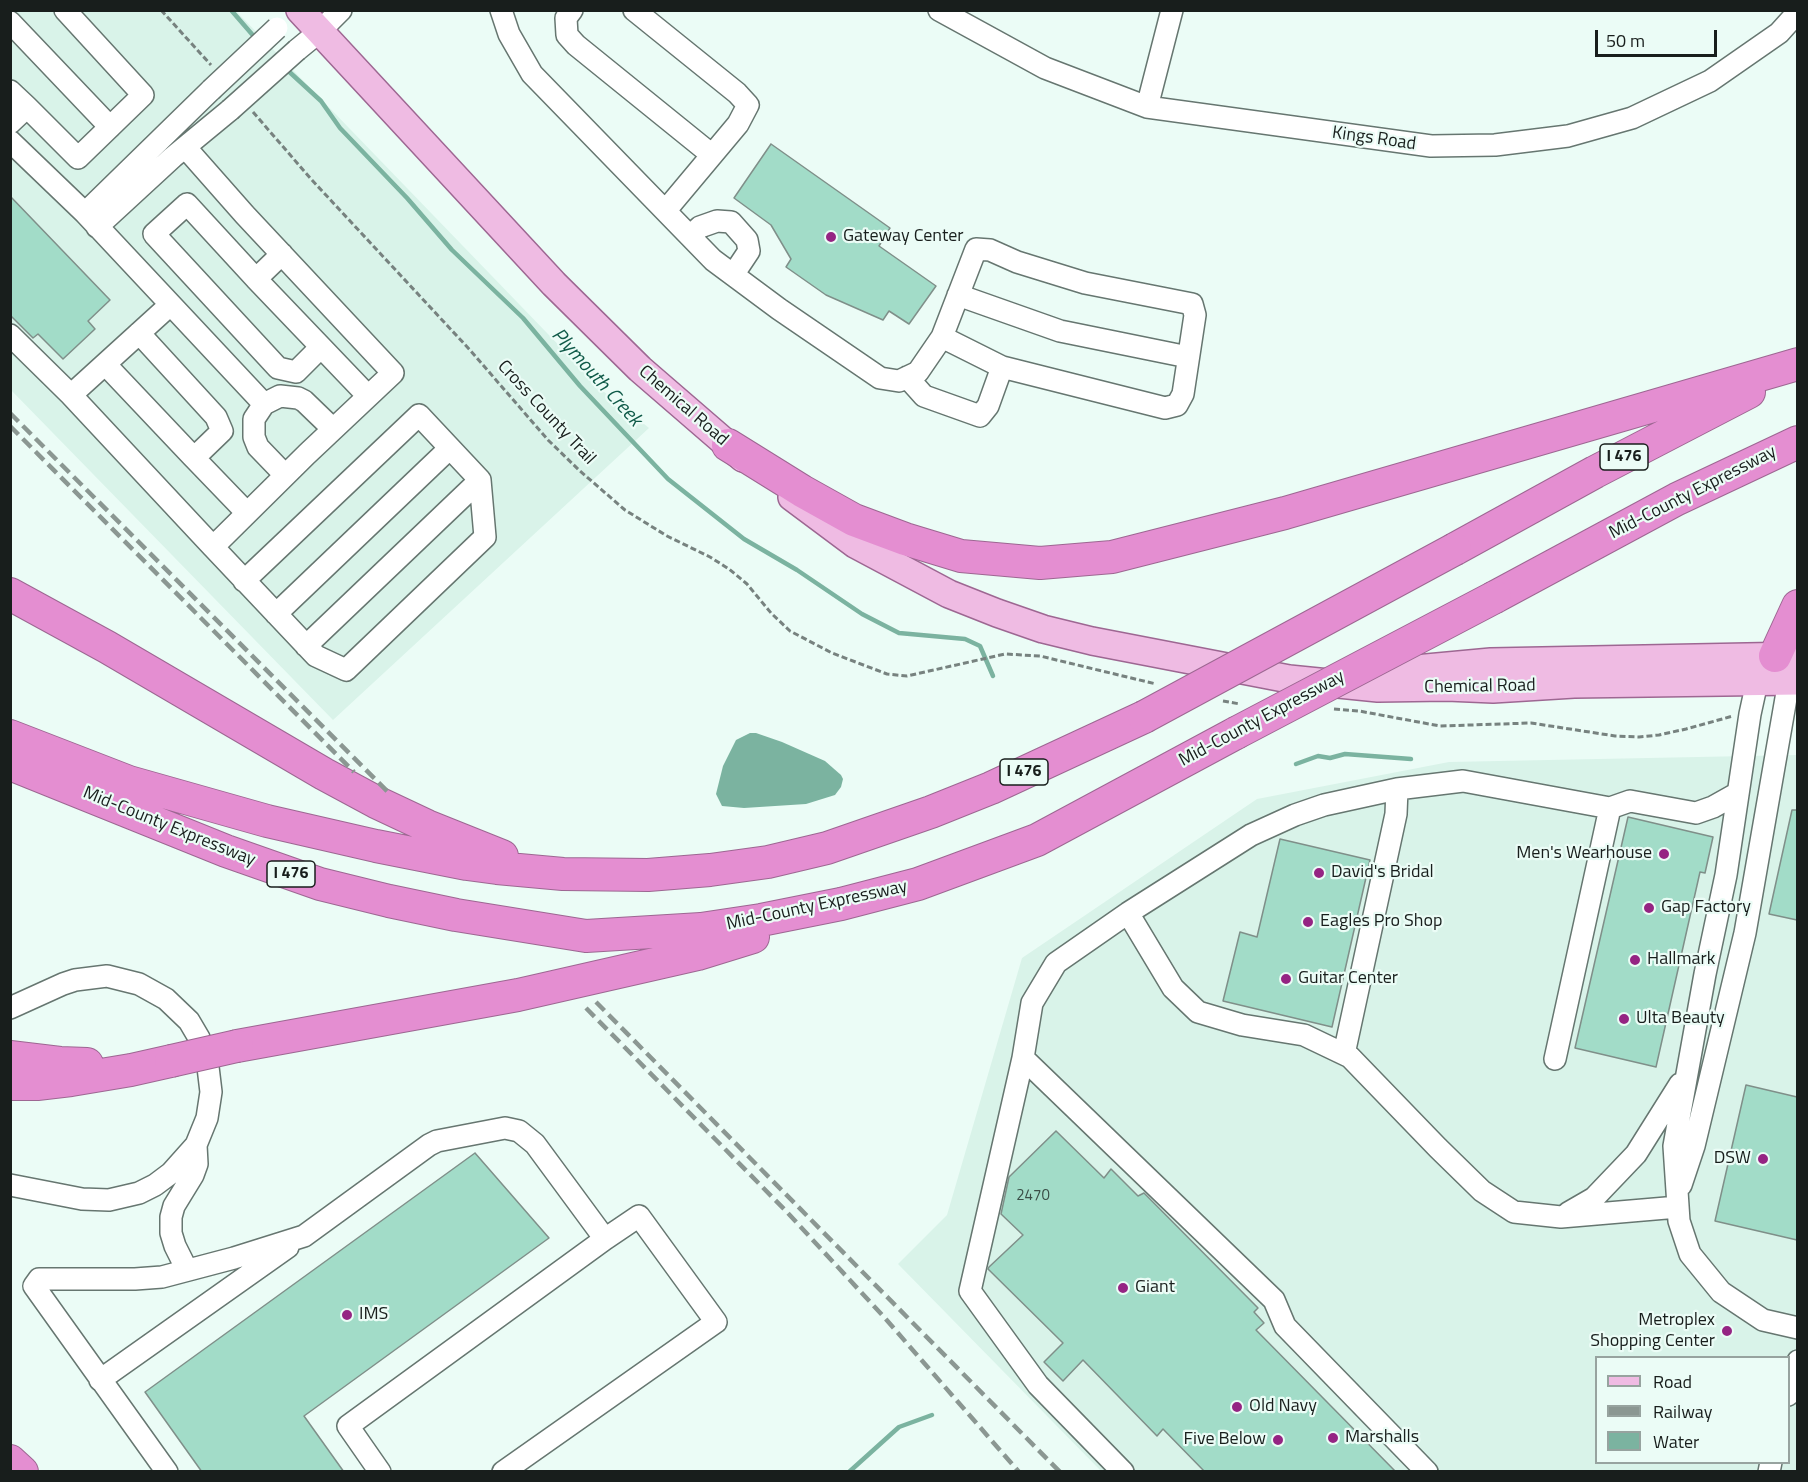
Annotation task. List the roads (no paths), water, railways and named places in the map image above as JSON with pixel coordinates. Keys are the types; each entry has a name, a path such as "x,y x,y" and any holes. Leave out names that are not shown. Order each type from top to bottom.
{"highway":[{"path":"728,445 854,520 961,556 1040,563 1112,557 1285,513 1797,364"},
{"name":"Mid-County Expressway","path":"10,736 129,782 267,821 467,864 563,874 648,875 768,862 827,848 931,812 991,788 1144,717 1595,472 1754,389 1797,373"},
{"name":"Mid-County Expressway","path":"10,764 226,851 320,884 456,915 586,936 701,929 761,920 841,904 918,884 1037,840 1677,498 1797,441"},
{"path":"10,594 107,646 256,735 376,802 496,854 563,874"},
{"path":"1790,669 1797,606"},
{"path":"10,1084 37,1084 131,1070 237,1046 518,995 687,956 755,937 841,904"},
{"path":"10,1057 112,1066 171,1061"},
{"path":"10,1461 22,1472"}],"main road":[{"name":"Chemical Road","path":"300,11 554,284 640,369 809,511 855,544 949,594 1043,629 1092,641 1288,679 1378,688 1493,689 1574,684 1757,682"},
{"name":"Chemical Road","path":"1165,655 1317,668 1405,670 1491,662 1790,669"},
{"path":"1757,682 1790,669"}],"street":[{"path":"10,91 78,158 143,95 65,10"},
{"path":"91,220 230,110 341,10"},
{"path":"501,10 509,34 532,74 713,260 779,309 880,378 899,381 918,372 942,337 976,249 990,250 1017,262 1085,283 1192,304 1195,315 1183,394 1178,405 1165,408 1002,367 942,337"},
{"path":"572,10 566,18 567,35 576,45 712,155"},
{"path":"634,10 748,105 738,124 666,210"},
{"name":"Kings Road","path":"939,10 1045,68 1147,107 1431,146 1495,145 1568,136 1632,118 1710,81 1779,33 1797,12"},
{"path":"1147,107 1172,10"},
{"path":"91,220 213,80 300,11"},
{"path":"10,21 110,127"},
{"path":"10,123 27,107"},
{"path":"10,141 91,220 264,404"},
{"path":"185,147 393,373 213,547"},
{"path":"321,347 296,372 278,368 154,234 187,204 368,396"},
{"path":"690,236 700,227 717,221 731,222 747,240 749,251 734,275"},
{"path":"256,279 282,254"},
{"path":"958,295 1060,331 1188,357"},
{"path":"71,395 170,305"},
{"path":"139,333 216,417 222,431 194,458"},
{"path":"10,335 71,395 244,581 316,656 346,670 485,537 480,480 419,415 244,581"},
{"path":"105,364 247,513"},
{"path":"907,377 924,396 980,416 988,406 1002,367"},
{"path":"285,475 258,447 254,437 254,419 264,404 280,396 298,398 333,429"},
{"path":"276,614 450,448"},
{"path":"306,646 480,480"},
{"path":"1678,1201 1694,1146 1745,933 1790,669"},
{"path":"1757,682 1750,714 1726,875 1705,974 1674,1146 1679,1221 1690,1254 1721,1292 1763,1320 1797,1328"},
{"path":"1123,1472 1038,1385 970,1291 1023,1058 1032,1003 1056,963 1128,913 1251,835 1324,805 1397,789 1463,782 1610,808 1630,801 1696,813 1713,807 1738,793"},
{"path":"1344,1054 1396,814 1397,789"},
{"path":"1555,1059 1610,808"},
{"path":"1128,913 1173,988 1198,1012 1242,1025 1304,1035 1350,1057 1482,1191 1514,1212 1561,1217 1678,1201"},
{"path":"10,1008 63,984 96,976 115,977 139,984 166,999 179,1010 194,1029 208,1067 211,1092 202,1134 196,1145 180,1165 155,1185 139,1193 109,1200 82,1199 10,1185"},
{"path":"1023,1058 1274,1300 1285,1326 1427,1472"},
{"path":"1561,1217 1594,1198 1635,1154 1687,1074"},
{"path":"100,1380 437,1141 505,1128 519,1131 535,1144 605,1239"},
{"path":"187,1270 171,1233 171,1217 174,1206 194,1175 197,1164 196,1145"},
{"path":"380,1472 348,1426 639,1216 716,1322 503,1472"},
{"path":"166,1472 34,1286 39,1279 162,1277 304,1236"},
{"path":"1790,1387 1797,1360"}],"water":[{"path":"750,733 782,742 825,761 841,775 843,779 841,787 835,795 806,804 744,808 722,806 716,794 723,766 736,740"}],"waterway":[{"name":"Plymouth Creek","path":"231,10 257,40"},
{"name":"Plymouth Creek","path":"284,67 321,101 340,128 407,198 452,250 523,318 580,386 668,479 744,539 797,570 862,614 899,633 965,639 980,646 993,676"},
{"name":"Plymouth Creek","path":"1296,764 1318,756 1330,758 1345,754 1411,759"},
{"path":"849,1472 899,1427 932,1415"}],"railway":[{"path":"10,413 389,793"},
{"path":"10,426 354,772"},
{"path":"596,1002 1060,1472"},
{"path":"586,1008 786,1211 884,1317 1019,1472"}],"place":[{"name":"Gateway Center","path":"831,237"},
{"name":"Men's Wearhouse","path":"1664,854"},
{"name":"David's Bridal","path":"1319,873"},
{"name":"Gap Factory","path":"1649,908"},
{"name":"Eagles Pro Shop","path":"1308,922"},
{"name":"Hallmark","path":"1635,960"},
{"name":"Guitar Center","path":"1286,979"},
{"name":"Ulta Beauty","path":"1624,1019"},
{"name":"DSW","path":"1763,1159"},
{"name":"Giant","path":"1123,1288"},
{"name":"IMS","path":"347,1315"},
{"name":"Metroplex Shopping Center","path":"1727,1331"},
{"name":"Old Navy","path":"1237,1407"},
{"name":"Marshalls","path":"1333,1438"},
{"name":"Five Below","path":"1278,1440"}]}
